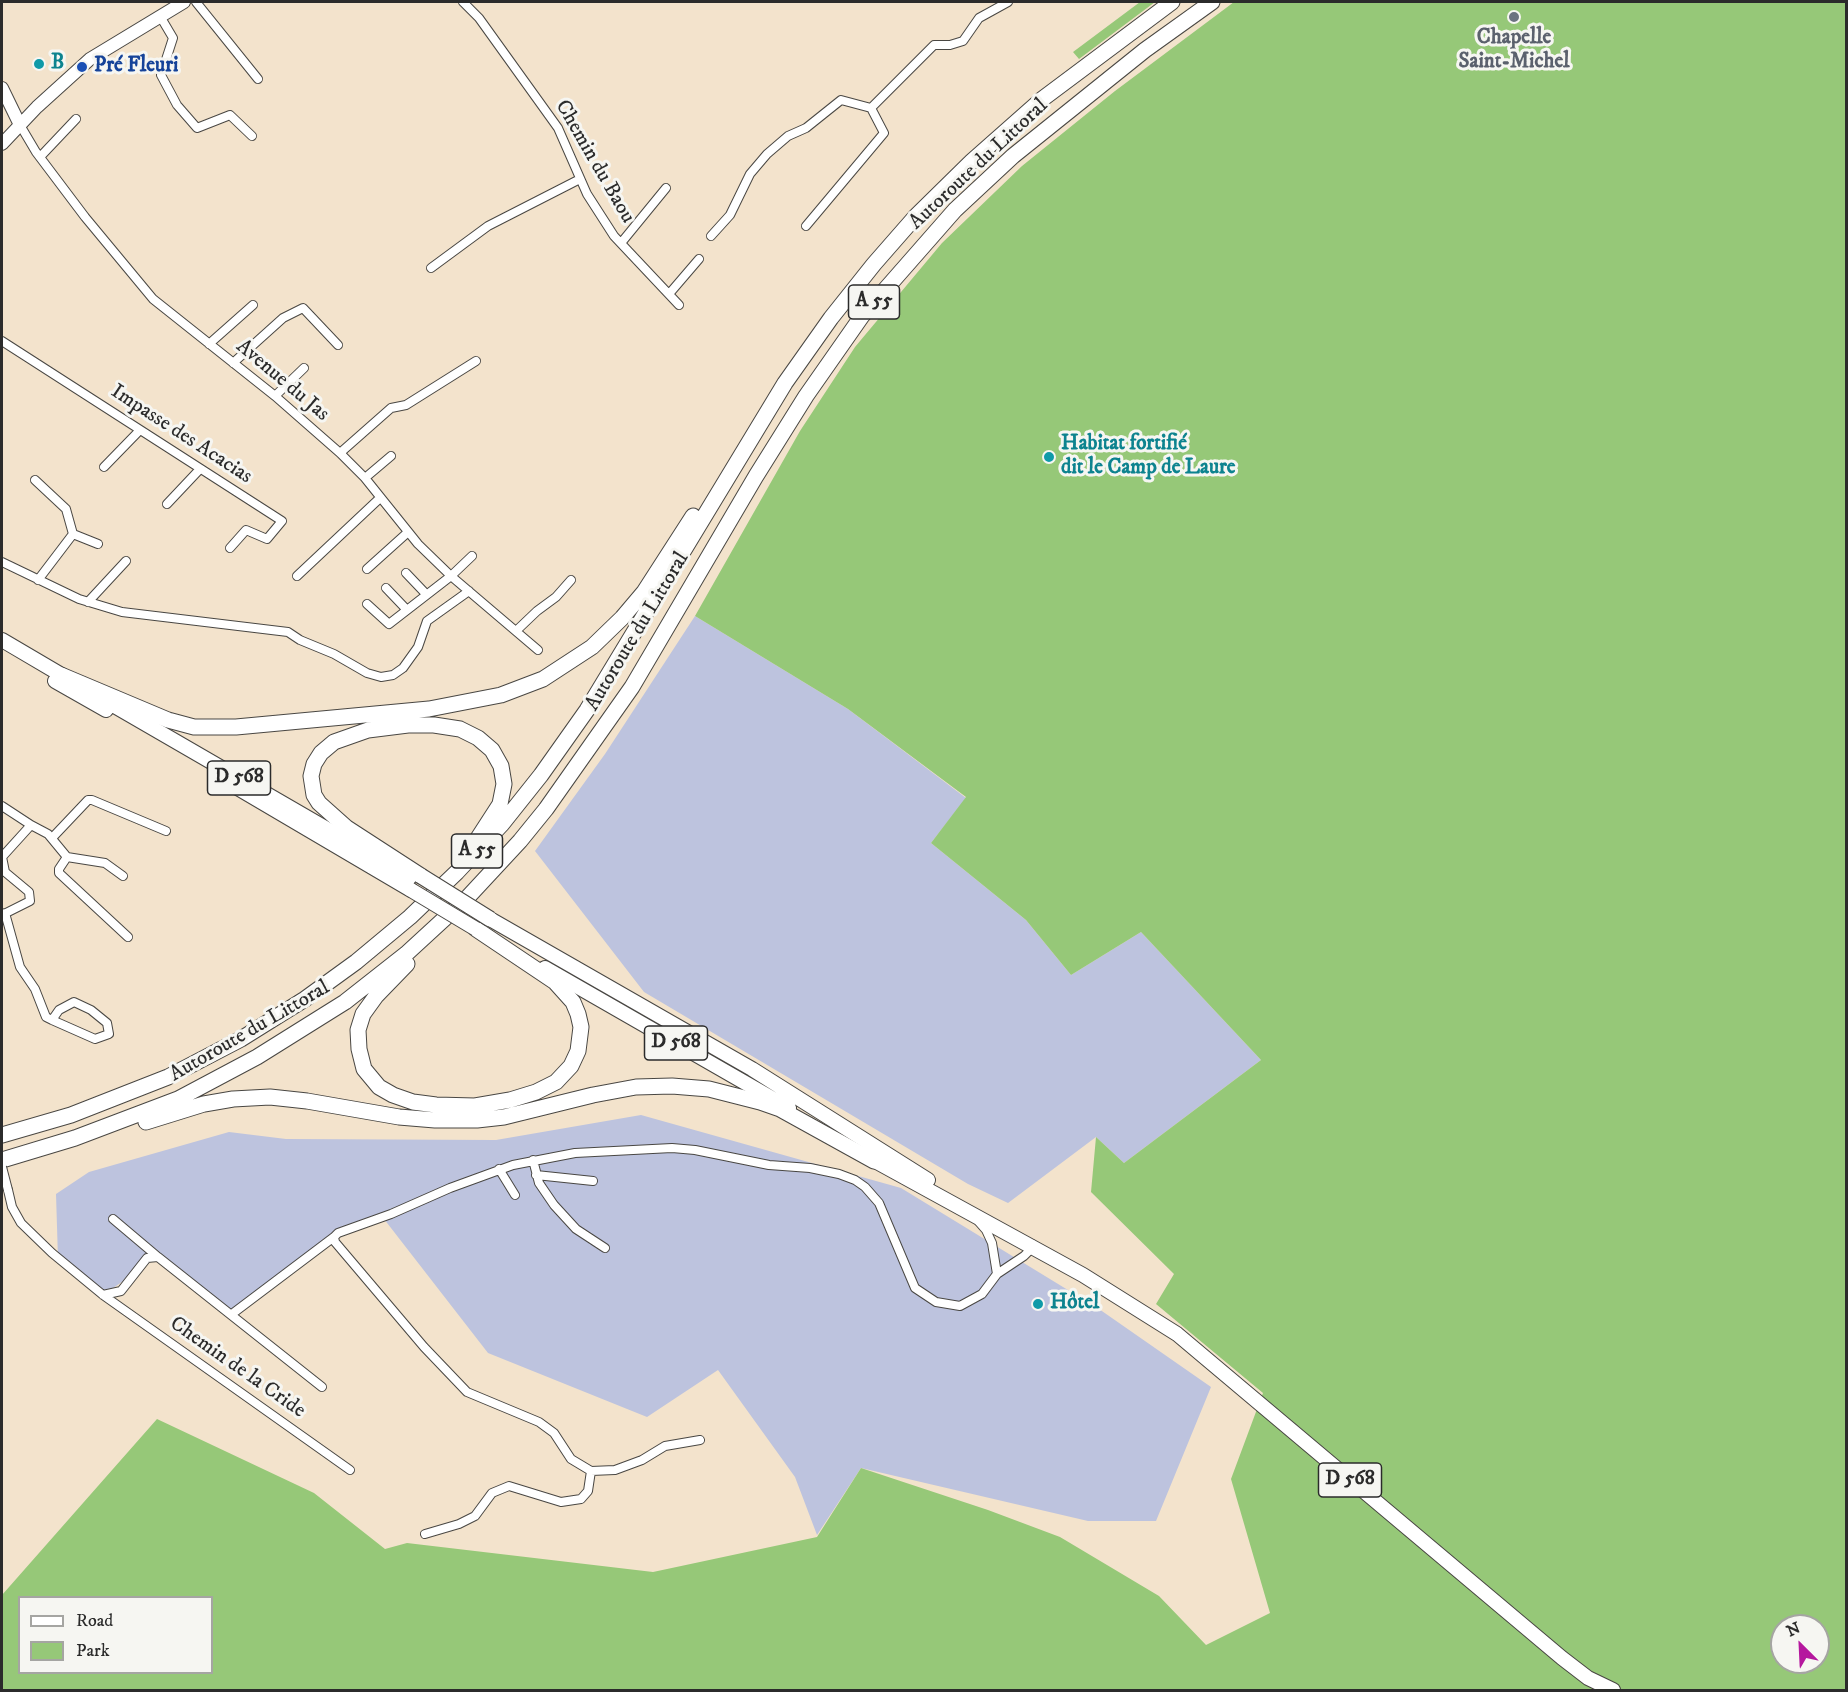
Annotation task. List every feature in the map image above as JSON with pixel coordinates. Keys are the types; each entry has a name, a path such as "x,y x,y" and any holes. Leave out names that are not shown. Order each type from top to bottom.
{"highway":[{"name":"Autoroute du Littoral","path":"2,1136 71,1115 168,1077 260,1027 305,999 348,968 401,925 457,872 502,824 541,775 587,710 785,383 831,318 874,264 916,216 972,161 1041,100 1172,2"},
{"name":"Autoroute du Littoral","path":"2,1160 75,1138 178,1099 257,1058 345,1002 406,954 468,897 512,849 573,772 632,687 762,466 806,396 862,316 955,210 1013,156 1128,64 1212,2"},
{"path":"61,675 168,720 194,727 221,728 429,709 501,695 543,679 592,647 622,618 644,591 785,383"},
{"path":"476,929 542,972 563,990 578,1014 581,1027 578,1051 571,1066 556,1082 536,1092 510,1100 475,1106 413,1102 393,1095 379,1087 364,1069 358,1049 358,1030 363,1014 376,996 477,898 523,847 587,759 632,687"},
{"path":"260,1027 335,972 416,905 470,849 500,804 504,784 501,766 492,750 478,738 460,729 434,725 408,725 368,730 334,742 321,753 311,776 314,795 319,803 346,828 417,882 493,921"},
{"path":"2,1167 179,1111 233,1099 279,1098 408,1118 477,1120 504,1117 636,1087 672,1086 709,1089 780,1109 874,1161"}],"main road":[{"name":"D 568","path":"2,640 417,882 476,929 782,1103 874,1161 972,1215 1014,1234"},
{"name":"D 568","path":"2,650 417,882"},
{"name":"D 568","path":"493,921 752,1069 1177,1334 1562,1658 1588,1678 1613,1690"}],"street":[{"path":"2,144 90,59 184,2"},
{"path":"196,2 258,80"},
{"name":"Chemin du Baou","path":"464,2 499,45 558,128 587,194 621,243 679,304"},
{"path":"871,108 934,45 950,45 963,41 979,18 1008,2"},
{"path":"160,16 173,38 161,75 177,105 197,128 230,115 252,136"},
{"path":"2,88 20,125"},
{"path":"711,236 729,215 750,174 767,154 788,136 806,128 841,100 871,108 884,133 806,226"},
{"path":"40,157 76,119"},
{"name":"Avenue du Jas","path":"20,125 24,135 85,217 153,298 275,396 340,453 365,478 407,533 451,576 538,650"},
{"path":"431,268 488,226 580,179"},
{"path":"621,243 666,188"},
{"path":"669,294 699,259"},
{"path":"209,344 253,305"},
{"path":"233,363 283,318 303,308 338,345"},
{"name":"Impasse des Acacias","path":"2,341 282,521 267,539 246,530 230,548"},
{"path":"340,453 390,408 406,405 476,361"},
{"path":"275,396 304,368"},
{"path":"104,467 140,430"},
{"path":"365,478 391,456"},
{"path":"166,504 200,469"},
{"path":"35,480 66,509 74,534 98,544"},
{"path":"297,576 380,498"},
{"path":"367,569 407,533"},
{"path":"38,580 74,534"},
{"path":"367,604 389,624 451,576 472,556"},
{"path":"88,602 126,561"},
{"path":"2,562 88,602 122,612 288,632 367,673 381,677 393,675 403,668 418,647 427,621 469,591"},
{"path":"406,573 426,594"},
{"path":"516,631 537,610 556,597 571,580"},
{"path":"386,588 407,610"},
{"path":"52,838 88,800 166,831"},
{"path":"2,806 48,834 67,857 105,863 123,876"},
{"path":"31,825 2,857 5,872 29,892 30,901 3,914 20,967 35,989 46,1017 52,1020 95,1040 109,1034 107,1023 91,1010 74,1002 59,1010 52,1020"},
{"path":"67,857 59,873 128,937"},
{"path":"232,1314 338,1233 499,1169 533,1160 575,1153 672,1148 695,1150 769,1165 810,1168 839,1174 865,1187 879,1203 915,1288 936,1302 960,1306 982,1294 997,1274 1024,1256 1032,1244"},
{"path":"533,1160 547,1196 576,1229 605,1248"},
{"name":"Chemin de la Cride","path":"2,1167 12,1207 21,1223 51,1253 103,1295 350,1470"},
{"path":"499,1169 514,1195"},
{"path":"537,1175 593,1181"},
{"path":"972,1215 986,1230 993,1250 997,1274"},
{"name":"Chemin de la Cride","path":"113,1219 322,1387"},
{"path":"993,1250 998,1240 1014,1234"},
{"path":"334,1237 335,1242 424,1347 467,1392 539,1422 554,1433 571,1459 591,1472 615,1470 642,1460 665,1446 700,1440"},
{"path":"103,1295 121,1291 147,1258 158,1257"},
{"path":"425,1534 459,1524 475,1516 492,1493 509,1486 561,1502 582,1499 588,1491 591,1472"}],"shaded area":[{"path":"695,616 848,709 966,798 931,843 1026,920 1071,975 1141,932 1261,1060 1124,1163 1096,1137 1008,1203 968,1184 644,992 535,851 605,754"},
{"path":"641,1115 901,1188 1099,1309 1211,1387 1156,1521 1088,1521 861,1468 817,1535 795,1477 718,1370 647,1417 488,1353 384,1219 342,1234 232,1314 158,1257 103,1295 58,1259 56,1194 89,1172 229,1132 286,1139 496,1140"}],"green space":[{"path":"1140,2 1155,2 1079,59 1073,52"},
{"path":"1234,2 1846,2 1846,1690 2,1690 2,1595 157,1419 314,1493 385,1549 407,1543 653,1572 817,1537 861,1468 988,1510 1060,1537 1159,1596 1206,1645 1270,1613 1231,1479 1263,1393 1156,1304 1174,1274 1091,1192 1096,1137 1124,1163 1261,1060 1141,932 1071,975 1026,920 931,843 966,797 848,709 695,616 800,431 855,347 942,243 1022,166 1115,91"}],"place":[{"name":"Chapelle Saint-Michel","path":"1514,17"},
{"name":"B","path":"39,64"},
{"name":"Pré Fleuri","path":"82,67"},
{"name":"Habitat fortifié dit le Camp de Laure","path":"1049,457"},
{"name":"Hôtel","path":"1038,1304"}]}
